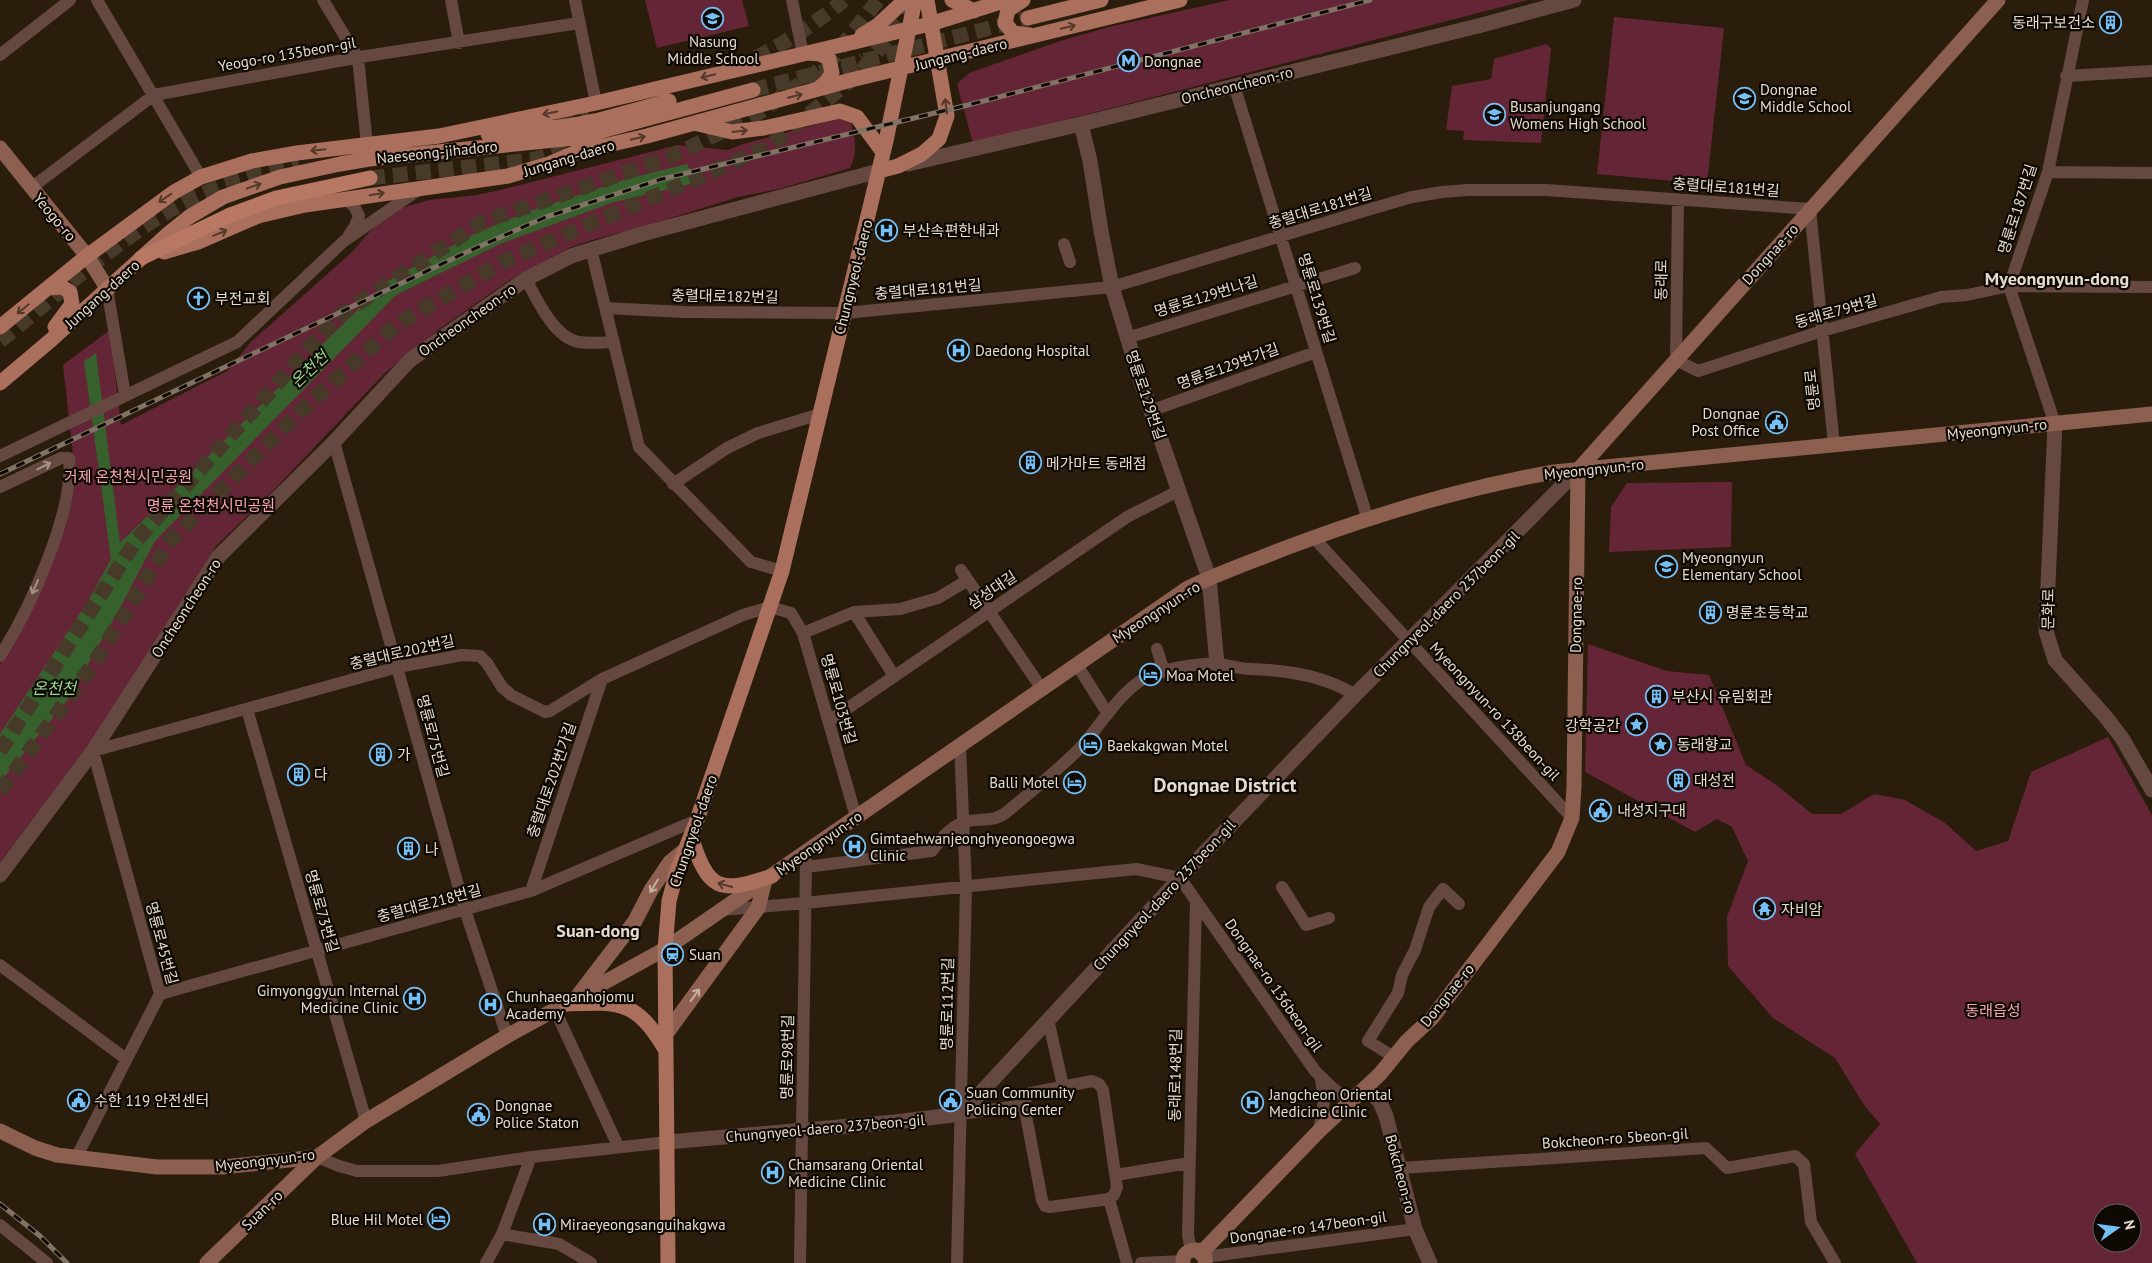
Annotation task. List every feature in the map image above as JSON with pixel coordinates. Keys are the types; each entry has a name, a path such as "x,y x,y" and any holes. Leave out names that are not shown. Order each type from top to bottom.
{"highway":[{"path":"141,258 230,215 276,198 370,178"}],"main road":[{"path":"851,42 878,25 905,0"},
{"name":"Chungnyeol-daero","path":"668,1263 665,949 669,901 677,871 698,820 782,571 882,160 915,0"},
{"path":"693,122 732,132 764,128 840,111 857,117 882,160 898,166 925,152 939,139 947,116 927,0"},
{"path":"952,0 974,12"},
{"path":"1,324 155,204 201,177 252,161 296,153 439,136 596,103 930,24 974,12 1007,0"},
{"path":"1026,9 1061,0"},
{"path":"1037,35 1014,33 1005,23 1008,10 1101,0"},
{"name":"Jungang-daero","path":"0,383 51,340 141,258 198,242 258,216 305,205 508,176 549,164 577,152 647,136 693,122 902,68 1180,0"},
{"name":"Dongnae-ro","path":"1195,1258 1319,1131 1367,1088 1432,1018 1553,858 1568,830 1572,818 1578,470 1998,0"},
{"path":"805,53 820,54 829,60 832,73 827,81 817,90"},
{"name":"Naeseong-jihadoro","path":"141,258 189,217 223,197 280,177 369,159 576,138 752,85 568,126 471,136 439,136"},
{"name":"Yeogo-ro","path":"0,148 87,256 107,288"},
{"path":"48,288 62,287 70,292 72,304 56,325 51,340"},
{"name":"Myeongnyun-ro","path":"0,1131 35,1148 76,1158 157,1168 223,1167 317,1157 366,1121 507,1036 665,949 768,878 806,860 856,817 1188,588 1209,578 1314,538 1368,520 1506,480 1578,470 2152,414"},
{"path":"566,1004 635,921 651,890 670,862 688,843 701,865 718,884 738,886 768,878"},
{"path":"666,1034 758,908 768,878"},
{"path":"566,1004 606,1002 624,1006 650,1025 666,1050"},
{"name":"Suan-ro","path":"207,1263 317,1157"}],"street":[{"path":"0,55 70,0"},
{"path":"97,0 201,177"},
{"path":"323,0 358,58 367,145"},
{"path":"451,0 459,43"},
{"path":"575,0 596,103"},
{"path":"792,0 805,53"},
{"name":"Oncheoncheon-ro","path":"898,166 1081,124 1482,25 1574,0"},
{"name":"명륜로187번길","path":"2009,286 2048,172 2066,76 2083,0"},
{"name":"Yeogo-ro 135beon-gil","path":"31,188 154,95 358,58 579,23"},
{"path":"2066,76 2152,71"},
{"name":"명륜로139번길","path":"1234,85 1368,520"},
{"name":"명륜로129번길","path":"1081,124 1090,161 1112,287 1126,338 1209,578 1217,664"},
{"name":"Oncheoncheon-ro","path":"0,875 93,751 218,557 334,442 410,360 526,278 571,256 882,160"},
{"path":"2048,172 2152,173"},
{"path":"0,456 237,342 344,241 420,188"},
{"name":"충렬대로181번길","path":"845,313 1112,287 1412,197 1442,192 1546,190 1810,209"},
{"path":"344,241 355,226 359,216 354,206 345,199"},
{"name":"동래로","path":"1676,360 1678,200"},
{"name":"명륜로","path":"1810,209 1834,445"},
{"path":"1064,244 1070,262"},
{"path":"592,249 639,447 751,562 782,571"},
{"name":"명륜로129번나길","path":"1126,338 1355,268"},
{"name":"Oncheoncheon-ro","path":"526,278 544,314 566,337 578,342 614,342"},
{"path":"2009,286 2055,424"},
{"name":"동래로79번길","path":"1676,360 1698,371 1822,331 1941,297 1967,295 2009,286 2152,287"},
{"path":"107,288 125,395"},
{"name":"충렬대로182번길","path":"606,308 684,312 845,313"},
{"name":"명륜로129번가길","path":"1150,411 1316,352"},
{"path":"673,484 727,448 758,432 820,414"},
{"name":"문화로","path":"2055,424 2046,631 2055,660 2122,738 2152,790"},
{"name":"명륜로75번길","path":"334,442 465,910 507,1036"},
{"path":"0,487 61,458 69,458 71,474 61,521 13,636 0,656"},
{"name":"Chungnyeol-daero 237beon-gil","path":"668,1142 961,1114 1180,878 1355,695 1578,470"},
{"name":"삼성대길","path":"828,721 1127,517 1178,491"},
{"name":"Myeongnyun-ro 138beon-gil","path":"1314,538 1572,818"},
{"path":"803,633 854,612 900,609 938,598 964,575 1042,689"},
{"name":"충렬대로202번길","path":"93,751 398,668 462,655 480,656 487,663 502,687 511,695 545,712 550,711 602,679 743,615 770,607"},
{"name":"명륜로103번길","path":"770,607 791,613 803,633 856,817"},
{"path":"854,612 894,676"},
{"path":"1157,649 1164,672"},
{"path":"806,860 932,851 946,833 963,822 1000,818 1079,748 1140,681 1155,674 1217,664 1236,669 1272,670 1310,677 1345,689 1355,695"},
{"path":"1077,665 1108,714"},
{"name":"충렬대로202번가길","path":"531,891 602,679"},
{"name":"명륜로73번길","path":"247,709 366,1121"},
{"name":"명륜로112번길","path":"957,1263 966,887 960,746"},
{"name":"명륜로45번길","path":"76,1158 160,994 93,751"},
{"name":"충렬대로218번길","path":"160,994 531,891 698,820"},
{"path":"0,866 27,839"},
{"name":"명륜로98번길","path":"800,1263 806,860"},
{"path":"722,910 805,904 1136,870 1180,878"},
{"name":"Dongnae-ro 136beon-gil","path":"1180,878 1321,1079 1352,1102"},
{"path":"1282,887 1306,925 1329,918"},
{"path":"1394,1057 1368,1041 1398,993 1402,975 1415,950 1429,908 1443,889 1459,904"},
{"name":"동래로148번길","path":"1195,1258 1188,1235 1196,901"},
{"path":"0,965 126,1059"},
{"path":"566,1004 618,1146"},
{"path":"1048,1019 1063,1086"},
{"path":"1319,1131 1324,1100 1321,1079"},
{"path":"1092,1081 1099,1084 1103,1090 1116,1175 1117,1187 1114,1195 1109,1199 1050,1207 1045,1206 1042,1200 1024,1105 1026,1098 1031,1093 1092,1081"},
{"name":"Bokcheon-ro","path":"1367,1088 1380,1102 1383,1109 1415,1229 1430,1263"},
{"path":"961,1114 1024,1105"},
{"path":"317,1157 357,1171 438,1171 618,1146 668,1142"},
{"name":"Bokcheon-ro 5beon-gil","path":"1400,1168 1706,1148 1726,1168 1795,1156 1804,1164 1811,1222 1835,1263"},
{"path":"486,1263 502,1234 531,1157"},
{"path":"1116,1175 1189,1163"},
{"path":"1109,1199 1127,1263"},
{"path":"2,1229 47,1263"},
{"name":"Dongnae-ro 147beon-gil","path":"1141,1263 1195,1258 1415,1229"},
{"path":"502,1234 559,1244 591,1263"}],"green space":[{"path":"645,0 742,0 749,26 657,48"},
{"path":"1230,0 1528,0 973,144 957,84 969,73 1060,41 1109,27"},
{"path":"1614,17 1724,28 1707,184 1597,174"},
{"path":"1546,44 1551,48 1541,143 1463,140 1464,131 1446,130 1452,86 1491,79 1494,59"},
{"path":"840,118 851,123 854,134 855,151 850,168 779,189 738,197 569,248 510,280 442,327 384,374 270,494 216,546 93,739 0,862 0,664 19,636 53,557 65,526 76,482 63,365 110,330 121,425 227,371 252,341 352,252 378,222 395,210 429,200 477,195 504,189 678,145 728,150 743,144"},
{"path":"1732,482 1731,547 1609,552 1611,507 1627,483"},
{"name":"동래읍성","path":"1588,644 1667,671 1709,675 1746,765 1778,786 1812,814 1841,814 1874,794 1905,800 1945,823 1976,851 2008,841 2031,772 2108,737 2152,815 2152,1263 1917,1263 1855,1154 1880,1124 1864,1105 1835,1058 1773,1018 1728,966 1727,917 1748,861 1732,827 1717,819 1695,832 1585,772"}],"water":[{"name":"온천천","path":"687,164 693,175 694,183 611,203 500,244 396,295 155,541 69,698 0,782 0,734 87,603 111,559 84,361 96,353 120,543 386,282 472,235 527,212 627,179"}],"tunnel":[{"path":"735,67 792,38 844,0"},
{"path":"0,751 135,542 337,317 482,222 668,158 754,116 828,64 878,0"},
{"path":"0,791 95,662 170,541 302,410 396,325 505,261 768,147 860,73 910,10 914,1"},
{"path":"753,90 1028,18"},
{"path":"821,79 853,68 864,60"},
{"path":"536,125 588,111"},
{"path":"370,178 531,160 571,150"},
{"path":"0,341 130,236 176,207 190,199 236,181 267,172 299,166"}],"railway":[{"path":"0,474 467,252 546,217 662,179 972,104 1370,0"},
{"path":"0,1204 40,1236 67,1263"}],"place":[{"name":"Nasung Middle School","path":"713,18"},
{"name":"동래구보건소","path":"2111,22"},
{"name":"Dongnae","path":"1128,61"},
{"name":"Dongnae Middle School","path":"1744,98"},
{"name":"Busanjungang Womens High School","path":"1494,115"},
{"name":"부산속편한내과","path":"887,230"},
{"name":"부전교회","path":"199,298"},
{"name":"Daedong Hospital","path":"959,350"},
{"name":"Dongnae Post Office","path":"1776,422"},
{"name":"메가마트 동래점","path":"1030,463"},
{"name":"Myeongnyun Elementary School","path":"1666,566"},
{"name":"명륜초등학교","path":"1710,612"},
{"name":"Moa Motel","path":"1150,675"},
{"name":"부산시 유림회관","path":"1656,696"},
{"name":"강학공간","path":"1636,725"},
{"name":"동래향교","path":"1661,744"},
{"name":"Baekakgwan Motel","path":"1091,745"},
{"name":"가","path":"381,754"},
{"name":"다","path":"298,774"},
{"name":"대성전","path":"1678,780"},
{"name":"Balli Motel","path":"1075,782"},
{"name":"내성지구대","path":"1601,810"},
{"name":"Gimtaehwanjeonghyeongoegwa Clinic","path":"854,847"},
{"name":"나","path":"409,849"},
{"name":"자비암","path":"1765,909"},
{"name":"Suan","path":"673,954"},
{"name":"Gimyonggyun Internal Medicine Clinic","path":"415,999"},
{"name":"Chunhaeganhojomu Academy","path":"490,1005"},
{"name":"수한 119 안전센터","path":"78,1100"},
{"name":"Suan Community Policing Center","path":"950,1101"},
{"name":"Jangcheon Oriental Medicine Clinic","path":"1253,1103"},
{"name":"Dongnae Police Staton","path":"479,1114"},
{"name":"Chamsarang Oriental Medicine Clinic","path":"772,1173"},
{"name":"Blue Hil Motel","path":"439,1219"},
{"name":"Miraeyeongsanguihakgwa","path":"544,1224"}],"district":[{"name":"Myeongnyun-dong","path":"2057,278"},
{"name":"Dongnae District","path":"1225,785"},
{"name":"Suan-dong","path":"598,930"}],"park label":[{"name":"거제 온천천시민공원","path":"128,476"},
{"name":"명륜 온천천시민공원","path":"211,505"}]}
